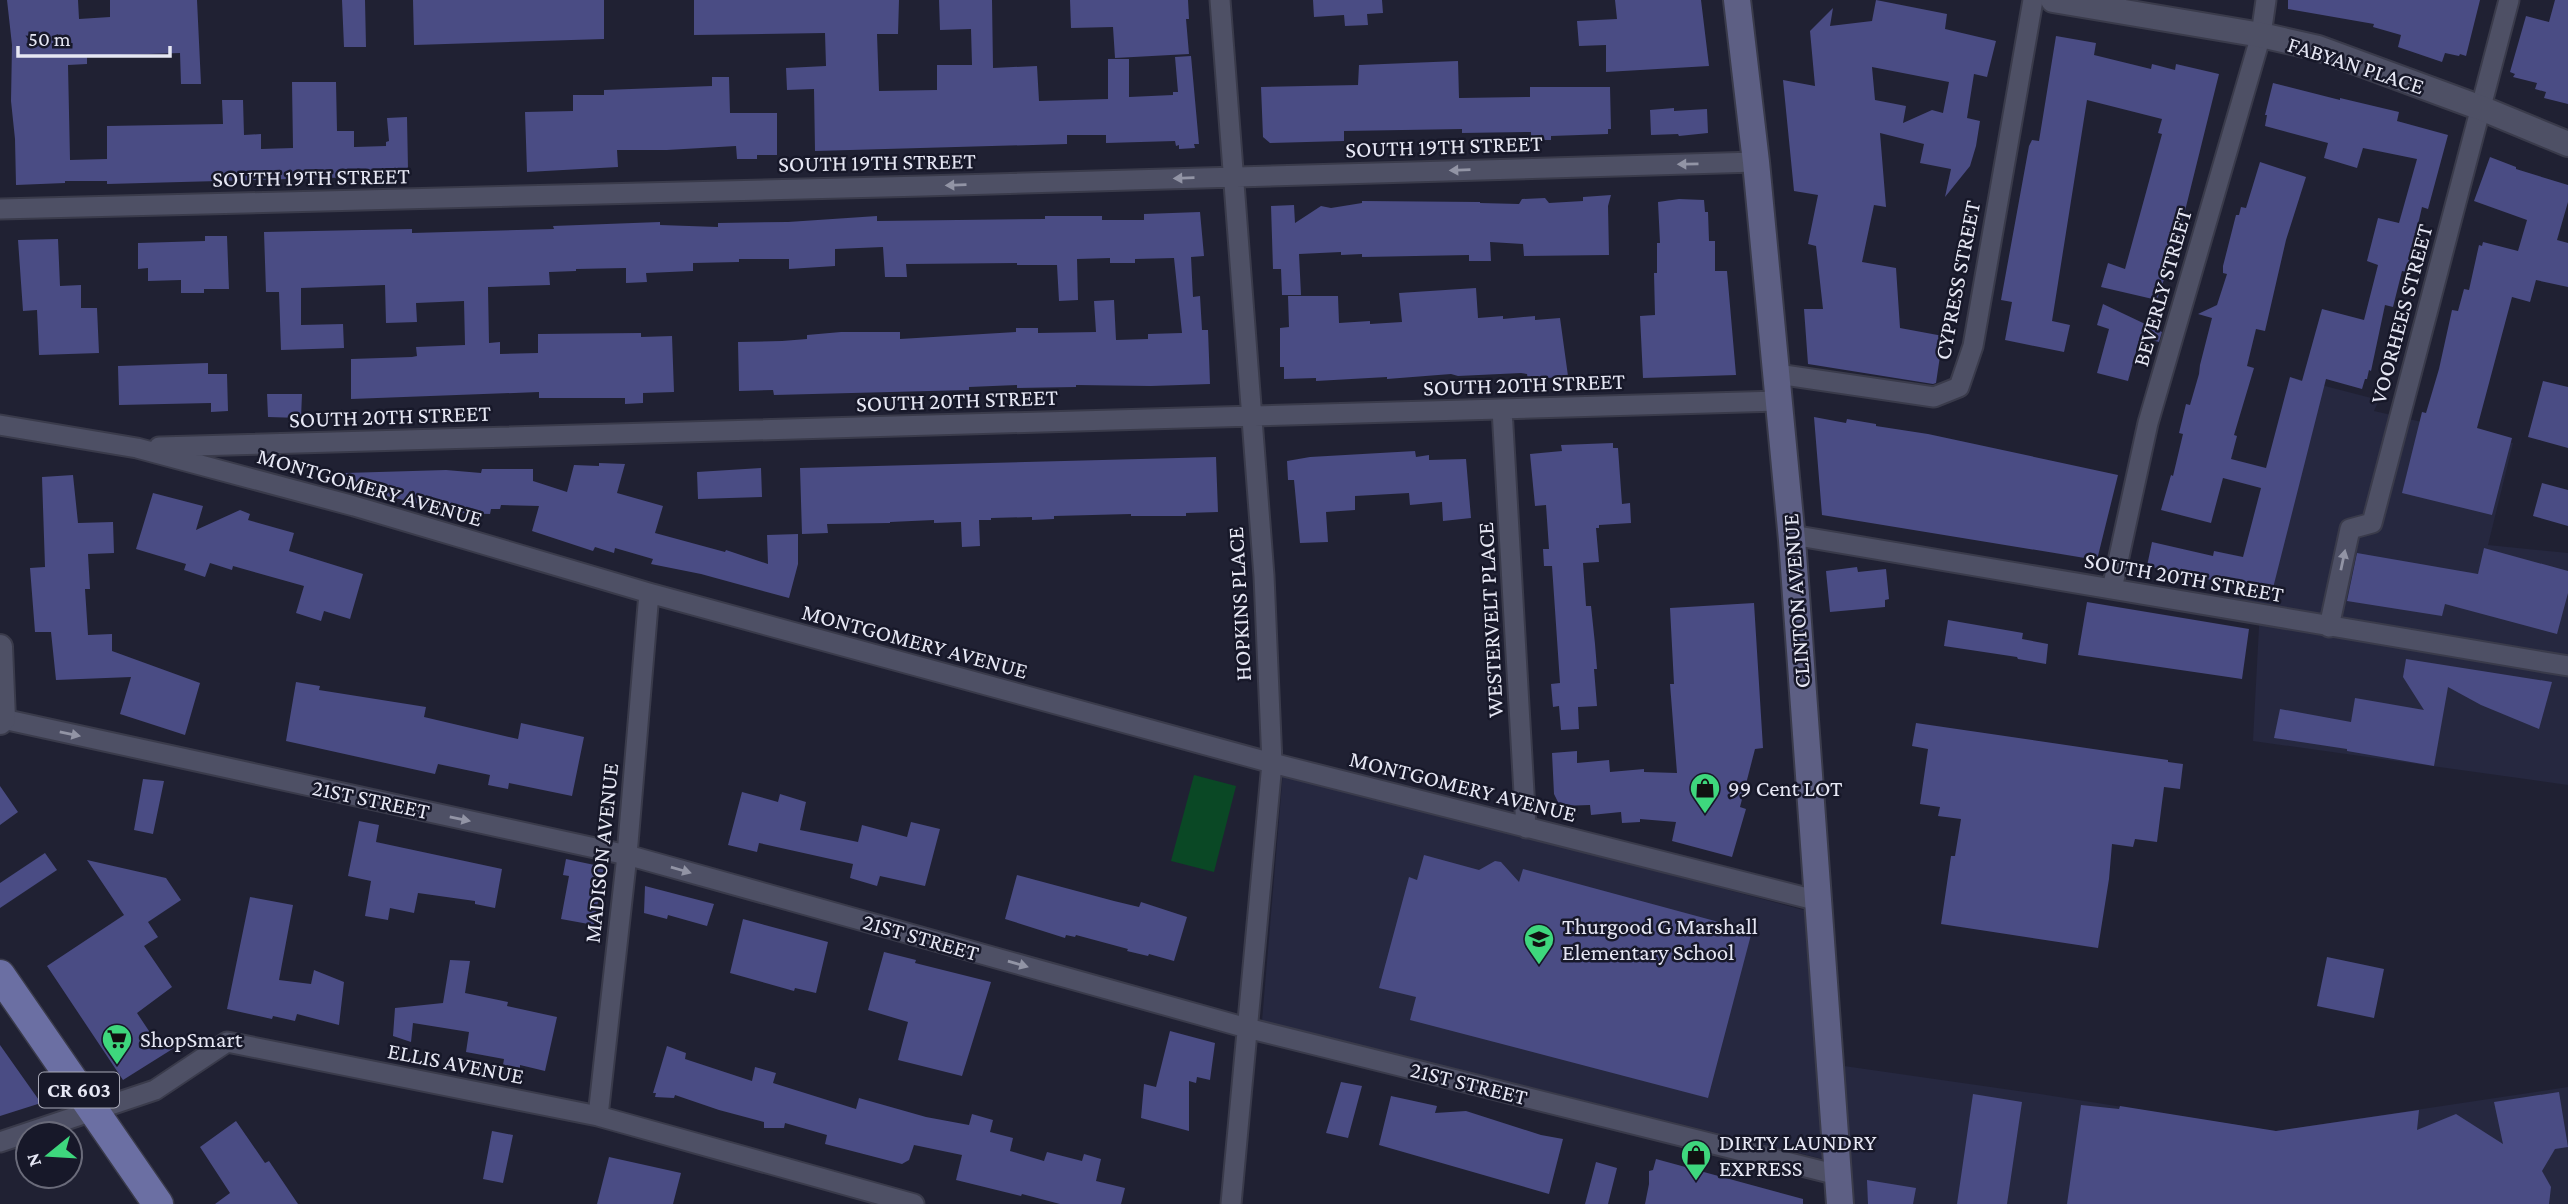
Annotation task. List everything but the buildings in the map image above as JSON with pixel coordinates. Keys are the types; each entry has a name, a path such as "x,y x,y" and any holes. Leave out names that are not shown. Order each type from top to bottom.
{"main road":[{"name":"CLINTON AVENUE","path":"1737,0 1756,162 1792,535 1840,1204"},
{"name":"CR 603","path":"0,975 158,1204"}],"street":[{"name":"HOPKINS PLACE","path":"1220,0 1264,576 1272,763 1231,1204"},
{"name":"CYPRESS STREET","path":"1777,374 1934,397 1959,387 1973,346 2033,0"},
{"name":"FABYAN PLACE","path":"2053,0 2261,35 2318,48 2481,108 2568,144"},
{"name":"BEVERLY STREET","path":"2112,589 2148,423 2261,35 2266,0"},
{"name":"VOORHEES STREET","path":"2329,626 2350,529 2372,523 2509,0"},
{"name":"SOUTH 19TH STREET","path":"0,209 1756,162"},
{"name":"SOUTH 20TH STREET","path":"137,448 1779,401"},
{"name":"WESTERVELT PLACE","path":"1502,409 1527,828"},
{"name":"MONTGOMERY AVENUE","path":"0,425 137,448 354,506 649,593 1272,763 1819,901"},
{"name":"SOUTH 20TH STREET","path":"1792,535 2568,666"},
{"name":"MADISON AVENUE","path":"598,1116 627,855 649,593"},
{"path":"0,647 2,720"},
{"name":"21ST STREET","path":"2,720 627,855 1247,1028 1838,1175"},
{"name":"ELLIS AVENUE","path":"0,1142 155,1090 227,1042 598,1116 914,1204"}],"shaded area":[{"path":"2294,378 2379,400 2374,411 2513,443 2488,545 2568,553 2568,785 2253,741 2260,608 2232,602"},
{"name":"Thurgood G Marshall Elementary School","path":"1283,772 1807,911 1823,1159 1262,1021"},
{"path":"1823,1063 2276,1131 2568,1087 2568,1204 1835,1204"}],"green space":[{"path":"1194,775 1236,786 1214,872 1171,861"}],"place":[{"name":"99 Cent LOT","path":"1705,815"},
{"name":"Thurgood G Marshall Elementary School","path":"1539,966"},
{"name":"ShopSmart","path":"117,1066"},
{"name":"DIRTY LAUNDRY EXPRESS","path":"1696,1182"}]}
